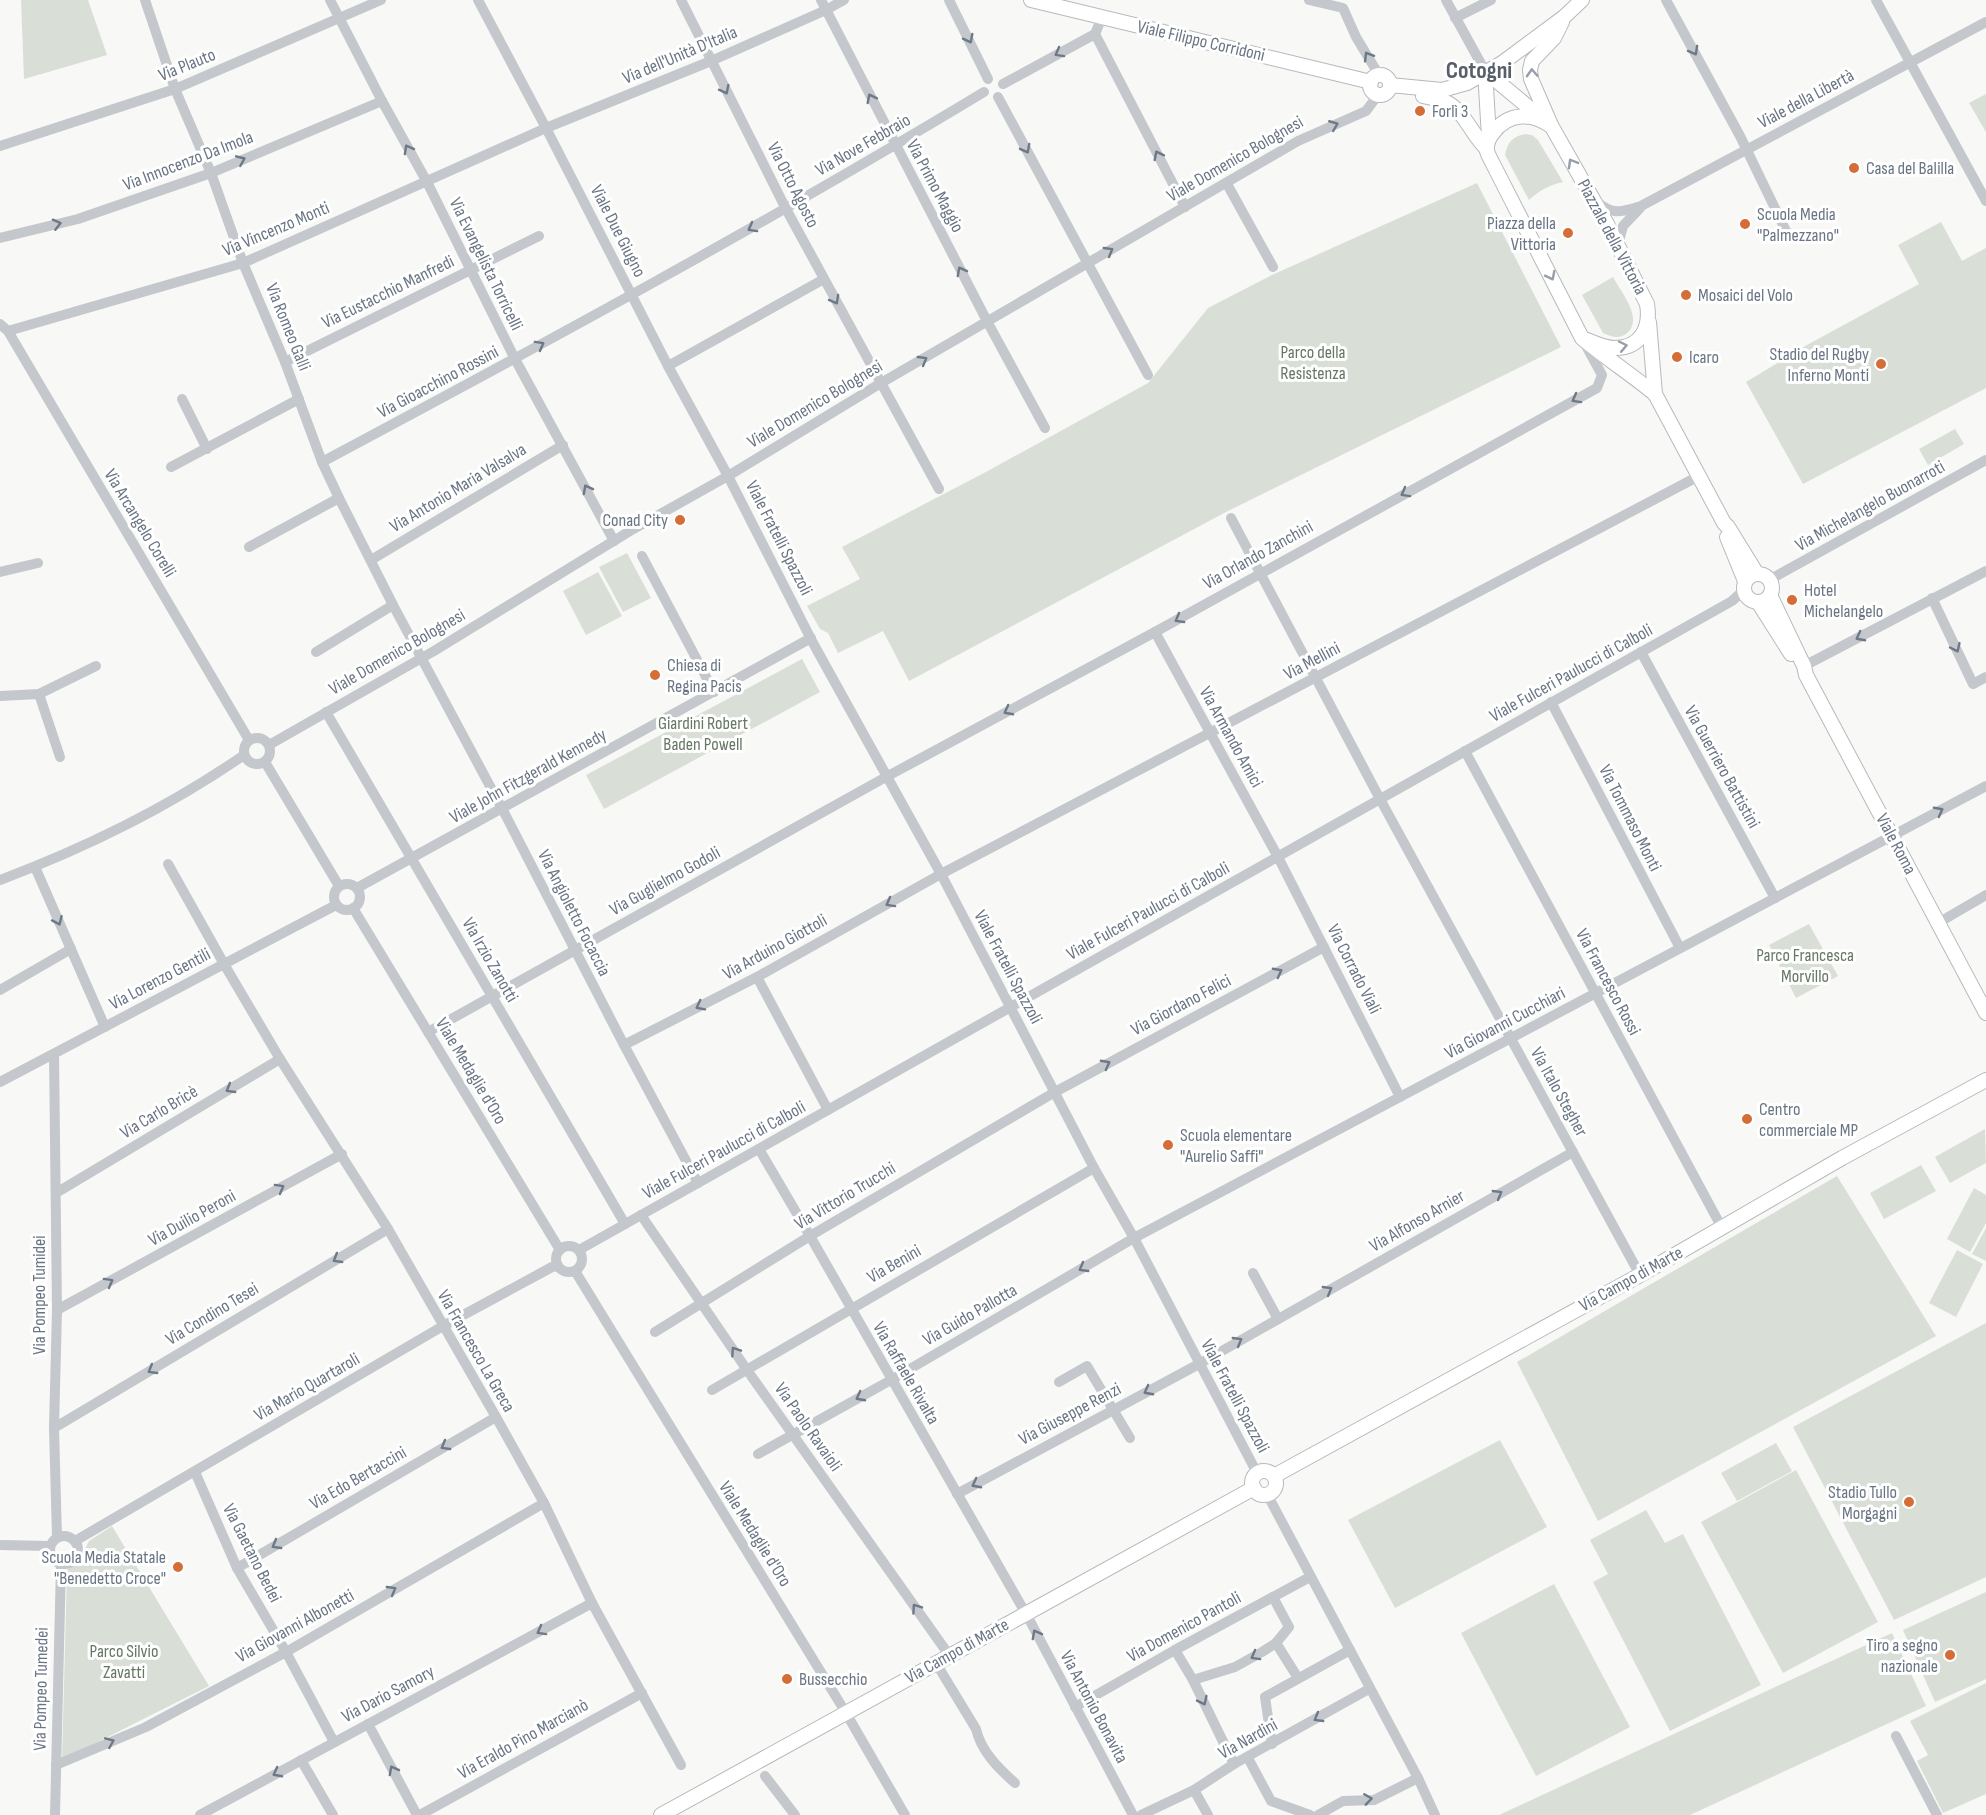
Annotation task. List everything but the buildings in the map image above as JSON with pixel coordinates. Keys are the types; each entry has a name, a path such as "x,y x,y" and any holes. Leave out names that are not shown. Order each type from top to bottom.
{"main road":[{"name":"Viale Filippo Corridoni","path":"1031,0 1375,79"},
{"path":"1385,92 1442,90 1467,83 1502,63 1584,1"},
{"path":"1547,123 1530,70 1532,61 1554,38 1564,17"},
{"path":"1485,71 1488,143 1582,338 1655,394"},
{"name":"Piazzale della Vittoria","path":"1485,71 1547,123 1593,199 1647,304 1649,317 1642,336 1633,344 1616,348 1603,347 1582,338"},
{"path":"1375,79 1388,79 1385,92"},
{"path":"1385,92 1400,92 1444,101 1454,107 1463,117 1478,142 1488,143"},
{"path":"1488,143 1504,121 1514,117 1524,115 1547,123"},
{"name":"Viale Roma","path":"1649,317 1655,394 1728,527 1756,589 1800,669 1805,671 1986,1013"},
{"name":"Via Campo di Marte","path":"1274,1476 1640,1275 1842,1158 1986,1080"},
{"path":"1268,1472 1274,1476 1275,1487 1267,1494 1259,1493 1254,1488 1253,1480 1257,1473 1268,1472"},
{"name":"Via Campo di Marte","path":"660,1815 1254,1488"}],"street":[{"name":"Via Romeo Galli","path":"145,0 175,89 211,173 243,263 285,362 322,462 421,658"},
{"name":"Via Evangelista Torricelli","path":"330,0 427,182 515,359 614,541"},
{"name":"Via Plauto","path":"0,146 175,89 381,0"},
{"name":"Viale Due Giugno","path":"478,0 668,366 728,476"},
{"name":"Via Otto Agosto","path":"681,0 786,209 939,489"},
{"name":"Via dell'Unità D'Italia","path":"546,128 711,61 823,5 844,0"},
{"path":"949,0 988,79"},
{"path":"1309,0 1343,8 1375,79"},
{"path":"1446,0 1485,71"},
{"path":"1455,18 1491,0"},
{"path":"1666,0 1733,123 1786,231"},
{"path":"1876,0 1986,201"},
{"name":"Via Primo Maggio","path":"823,5 1045,428"},
{"path":"1003,84 1095,34 1102,17"},
{"name":"Viale della Libertà","path":"1593,199 1616,213 1641,206 1986,22"},
{"path":"1095,34 1185,207"},
{"path":"998,98 988,97 984,92 984,83 988,79 995,78 1003,84"},
{"path":"998,98 1002,93 1003,84"},
{"name":"Via Nove Febbraio","path":"632,296 896,146 984,92"},
{"name":"Viale Domenico Bolognesi","path":"269,745 421,658 881,383 988,323 1298,141 1366,111 1385,92"},
{"path":"998,98 1148,375"},
{"name":"Via Innocenzo Da Imola","path":"0,238 78,219 211,173 382,101"},
{"name":"Via Vincenzo Monti","path":"4,328 243,263 546,128"},
{"path":"1227,184 1273,267"},
{"name":"Viale della Libertà","path":"1618,245 1623,226 1641,206"},
{"name":"Via Eustacchio Manfredi","path":"285,362 539,236"},
{"path":"668,366 824,279"},
{"name":"Via Gioacchino Rossini","path":"322,462 632,296"},
{"name":"Via Arcangelo Corelli","path":"4,328 249,740"},
{"name":"Via Orlando Zanchini","path":"886,777 1155,632 1597,388 1602,375 1582,338"},
{"path":"0,340 14,343"},
{"path":"182,399 207,449"},
{"path":"171,467 299,399"},
{"name":"Via Antonio Maria Valsalva","path":"371,560 563,445"},
{"name":"Via Michelangelo Buonarroti","path":"1756,589 1986,460"},
{"name":"Viale Fratelli Spazzoli","path":"728,476 812,640 940,874 1257,1473"},
{"name":"Via Mellini","path":"940,874 1699,476"},
{"path":"249,547 339,498"},
{"name":"Via Italo Stegher","path":"1231,518 1380,799 1640,1275"},
{"path":"642,556 714,692"},
{"path":"0,572 38,563"},
{"path":"1805,671 1932,598 1986,571"},
{"name":"Viale Fulceri Paulucci di Calboli","path":"579,1251 1551,702 1756,589"},
{"path":"1932,598 1972,684 1986,678"},
{"path":"316,652 393,605"},
{"name":"Via Armando Amici","path":"1155,632 1278,857"},
{"name":"Viale John Fitzgerald Kennedy","path":"357,888 812,640"},
{"name":"Via Guerriero Battistini","path":"1641,652 1775,898"},
{"name":"Via Angioletto Focaccia","path":"421,658 698,1183"},
{"path":"0,696 39,694 96,666"},
{"path":"39,694 60,757"},
{"name":"Via Tommaso Monti","path":"1551,702 1680,948"},
{"name":"Via Irzio Zanotti","path":"326,712 625,1224"},
{"path":"258,738 269,745 269,756 265,762 253,764 244,755 244,747 249,740 258,738"},
{"name":"Via Francesco Rossi","path":"1465,751 1722,1228"},
{"path":"0,880 35,867 127,825 244,755"},
{"path":"265,762 339,886"},
{"name":"Via Guglielmo Godoli","path":"428,1032 886,777"},
{"name":"Via Giovanni Cucchiari","path":"1134,1238 1986,786"},
{"name":"Via Corrado Viali","path":"1278,857 1401,1097"},
{"name":"Via Francesco La Greca","path":"168,864 280,1059 388,1229 496,1417 544,1503 592,1603 681,1765"},
{"path":"35,867 105,1027"},
{"name":"Via Arduino Giottoli","path":"624,1045 757,977 940,874"},
{"path":"346,884 357,888 360,900 353,908 346,910 336,905 334,893 339,886 346,884"},
{"path":"1938,923 1986,896"},
{"name":"Via Lorenzo Gentili","path":"0,1082 336,905"},
{"name":"Viale Medaglie d'Oro","path":"353,908 560,1250"},
{"name":"Via Giordano Felici","path":"1055,1092 1324,947"},
{"path":"0,990 71,949"},
{"path":"757,977 828,1110"},
{"name":"Via Pompeo Tumidei","path":"54,1054 57,1310 54,1428 57,1537"},
{"name":"Via Carlo Bricè","path":"56,1193 280,1059"},
{"name":"Via Vittorio Trucchi","path":"655,1332 810,1236 1055,1092"},
{"name":"Via Raffaele Rivalta","path":"759,1149 1025,1614"},
{"name":"Via Alfonso Arnier","path":"1199,1364 1573,1152"},
{"name":"Via Duilio Peroni","path":"57,1310 342,1154"},
{"name":"Via Benini","path":"712,1390 1094,1168"},
{"name":"Via Paolo Ravaioli","path":"641,1215 747,1370 949,1655"},
{"name":"Via Condino Tesei","path":"54,1428 388,1229"},
{"name":"Via Guido Pallotta","path":"758,1454 891,1380 1134,1238"},
{"path":"568,1246 579,1251 582,1262 575,1271 564,1271 558,1266 556,1258 560,1250 568,1246"},
{"name":"Via Mario Quartaroli","path":"75,1541 443,1326 552,1267 558,1266"},
{"name":"Viale Medaglie d'Oro","path":"575,1271 846,1713 905,1815"},
{"path":"1254,1274 1278,1319"},
{"name":"Via Giuseppe Renzi","path":"957,1494 1199,1364"},
{"path":"1059,1382 1087,1366 1130,1438"},
{"name":"Via Edo Bertaccini","path":"237,1568 496,1417"},
{"name":"Via Gaetano Bedei","path":"195,1472 237,1568 286,1652 334,1742"},
{"path":"1267,1494 1418,1778 1435,1815"},
{"name":"Via Giovanni Albonetti","path":"56,1765 146,1727 286,1652 544,1503"},
{"path":"67,1536 75,1541 77,1555 70,1562 61,1564 53,1559 50,1546 57,1537 67,1536"},
{"path":"0,1545 50,1546"},
{"name":"Via Pompeo Tumedei","path":"56,1815 61,1564"},
{"name":"Via Domenico Pantoli","path":"1075,1707 1310,1576"},
{"path":"1193,1680 1235,1667 1276,1643 1289,1627 1273,1597"},
{"name":"Via Dario Samory","path":"200,1815 592,1603"},
{"name":"Via Antonio Bonavita","path":"1025,1614 1133,1815"},
{"path":"1276,1643 1298,1678"},
{"path":"1175,1650 1193,1680 1234,1764"},
{"path":"1272,1744 1265,1697 1350,1650"},
{"path":"936,1663 976,1729 979,1741 996,1766 1015,1783"},
{"name":"Via Nardini","path":"1141,1815 1194,1790 1234,1764 1369,1689"},
{"name":"Via Eraldo Pino Marcianò","path":"419,1815 642,1693"},
{"path":"368,1724 419,1815"},
{"path":"1896,1736 1937,1815"},
{"path":"1248,1758 1271,1801 1296,1813 1310,1815"},
{"path":"301,1760 333,1815"},
{"path":"765,1776 795,1815"},
{"path":"1318,1815 1343,1801 1374,1800 1418,1778"},
{"path":"1194,1790 1208,1815"}],"green space":[{"path":"21,0 88,0 107,55 24,79"},
{"path":"1986,94 1986,132 1969,103"},
{"path":"1525,134 1532,135 1538,140 1563,182 1545,188 1529,200 1505,155 1511,141"},
{"name":"Parco della Resistenza","path":"1477,183 1561,347 1228,511 909,681 883,631 838,653 828,633 820,629 807,606 860,579 842,547 984,473 1148,383 1208,308 1272,275"},
{"name":"Stadio del Rugby Inferno Monti","path":"1941,222 1962,261 1986,248 1986,388 1803,484 1746,382 1807,345 1919,284 1898,245"},
{"path":"1613,277 1630,306 1633,321 1626,334 1618,337 1603,333 1582,295"},
{"path":"1955,429 1964,444 1928,465 1919,449"},
{"path":"627,553 651,598 623,612 599,567"},
{"path":"598,572 622,616 586,635 563,591"},
{"name":"Giardini Robert Baden Powell","path":"802,659 820,692 604,809 586,775"},
{"name":"Parco Francesca Morvillo","path":"1809,924 1838,976 1796,998 1769,945"},
{"path":"1985,1129 1986,1163 1950,1183 1935,1157"},
{"path":"1921,1165 1936,1191 1884,1219 1870,1193"},
{"path":"1837,1176 1936,1336 1598,1521 1517,1362"},
{"path":"1974,1188 1986,1195 1986,1223 1970,1252 1947,1239"},
{"path":"1986,1228 1986,1261 1972,1254"},
{"path":"1957,1250 1983,1264 1956,1317 1929,1303"},
{"name":"Stadio Tullo Morgagni","path":"1986,1323 1986,1577 1894,1620 1793,1427"},
{"path":"1500,1440 1547,1527 1395,1608 1348,1520"},
{"path":"1776,1443 1792,1471 1737,1501 1721,1473"},
{"path":"1796,1470 1878,1622 1783,1673 1701,1522"},
{"path":"1646,1510 1665,1543 1683,1534 1761,1685 1670,1731 1593,1582 1608,1574 1590,1540"},
{"name":"Parco Silvio Zavatti","path":"112,1526 209,1686 62,1760 67,1570 80,1559 89,1541"},
{"path":"1554,1584 1630,1727 1536,1776 1461,1633"},
{"name":"Tiro a segno nazionale","path":"1986,1592 1986,1679 1935,1702 1903,1630"},
{"path":"1892,1633 1926,1706 1690,1815 1499,1815"},
{"path":"1986,1683 1986,1794 1943,1813 1917,1761 1928,1755 1910,1721"}],"place":[{"name":"Forlì 3","path":"1420,111"},
{"name":"Casa del Balilla","path":"1854,168"},
{"name":"Scuola Media \"Palmezzano\"","path":"1745,224"},
{"name":"Piazza della Vittoria","path":"1568,233"},
{"name":"Mosaici del Volo","path":"1686,295"},
{"name":"Icaro","path":"1677,357"},
{"name":"Stadio del Rugby Inferno Monti","path":"1881,364"},
{"name":"Conad City","path":"680,520"},
{"name":"Hotel Michelangelo","path":"1792,600"},
{"name":"Chiesa di Regina Pacis","path":"655,675"},
{"name":"Centro commerciale MP","path":"1747,1119"},
{"name":"Scuola elementare \"Aurelio Saffi\"","path":"1168,1145"},
{"name":"Stadio Tullo Morgagni","path":"1909,1502"},
{"name":"Scuola Media Statale \"Benedetto Croce\"","path":"178,1567"},
{"name":"Tiro a segno nazionale","path":"1950,1655"},
{"name":"Bussecchio","path":"787,1679"}],"district":[{"name":"Cotogni","path":"1479,70"}]}
